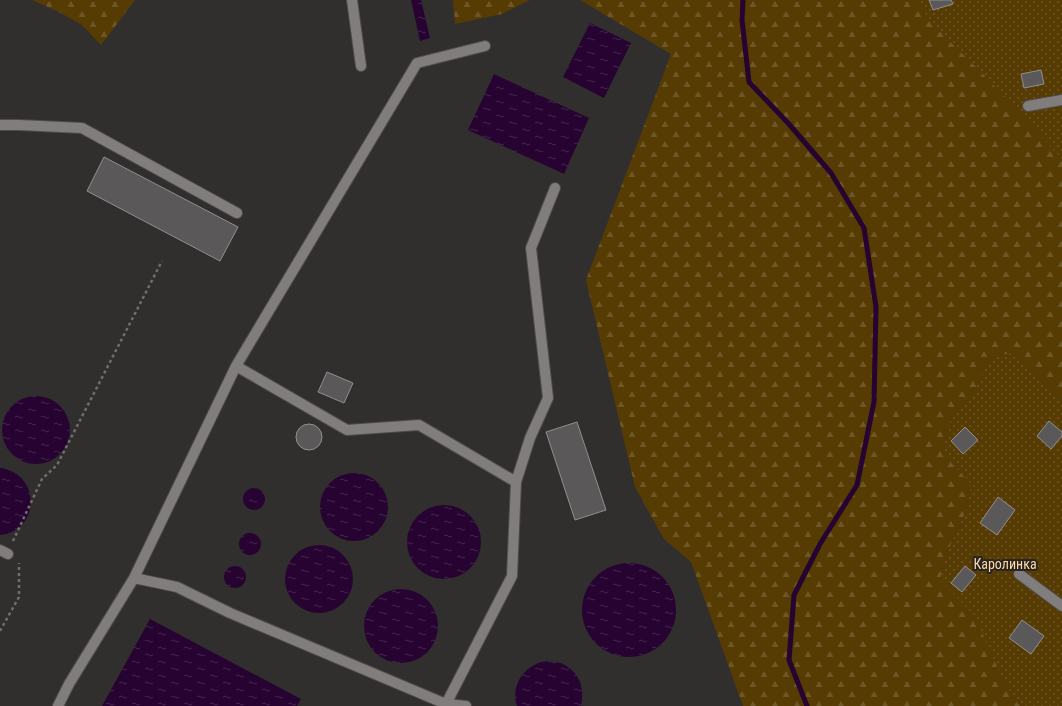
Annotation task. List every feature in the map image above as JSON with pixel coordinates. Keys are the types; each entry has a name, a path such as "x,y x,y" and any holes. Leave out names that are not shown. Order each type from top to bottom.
{"lane":[{"path":"352,0 361,66"},
{"path":"58,706 69,684 134,578 236,366 417,64 485,46"},
{"path":"1028,106 1062,100"},
{"path":"0,125 82,128 237,213"},
{"path":"446,705 512,576 516,482 530,438 548,398 531,248 555,188"},
{"path":"236,366 347,430 419,425 516,482"},
{"path":"1019,574 1062,606"},
{"path":"134,578 177,587 230,613 446,705 466,706"}],"path":[{"path":"0,631 19,597 19,560 4,552 42,479 57,465 162,261"}],"green space":[{"path":"32,0 135,0 101,45 82,25 59,12"},
{"path":"453,0 530,0 502,14 455,24"},
{"path":"580,0 916,0 922,10 945,37 979,70 1062,159 1062,400 1010,353 989,359 975,390 951,418 941,452 971,484 966,511 948,550 940,579 975,616 1001,676 1017,703 1021,706 743,706 691,562 664,539 635,487 586,280 671,54"},
{"path":"905,0 1062,0 1062,166"},
{"name":"Каролинка","path":"1010,353 1062,400 1062,706 1021,706 1017,703 940,579 948,550 966,511 971,484 941,452 951,418 975,390 989,359"}],"water":[{"path":"411,0 421,0 430,38 420,41"},
{"path":"590,23 631,43 604,98 563,77"},
{"path":"494,74 589,118 564,174 468,130"},
{"path":"36,396 49,399 60,406 67,417 70,430 67,443 60,454 49,461 36,464 23,461 12,454 5,443 2,430 5,417 12,406 23,399"},
{"path":"0,468 13,472 23,480 29,490 31,502 29,513 23,524 13,531 0,535"},
{"path":"354,473 367,476 378,483 385,494 388,507 385,520 378,531 367,538 354,541 341,538 330,531 323,520 320,507 323,494 330,483 341,476"},
{"path":"254,488 262,491 265,499 262,507 254,510 246,507 243,499 246,491"},
{"path":"444,505 458,508 470,516 478,528 481,542 478,556 470,568 458,576 444,579 430,576 418,568 410,556 407,542 410,528 418,516 430,508"},
{"path":"246,533 254,533 261,540 261,548 254,555 246,555 239,548 239,540"},
{"path":"319,545 332,548 343,555 350,566 353,579 350,592 343,603 332,610 319,613 306,610 295,603 288,592 285,579 288,566 295,555 306,548"},
{"path":"629,563 647,566 662,577 673,592 676,610 673,628 662,643 647,654 629,657 611,654 596,643 585,628 582,610 585,592 596,577 611,566"},
{"path":"231,566 239,566 246,573 246,581 239,588 231,588 224,581 224,573"},
{"path":"401,589 415,592 427,600 435,612 438,626 435,640 427,652 415,660 401,663 387,660 375,652 367,640 364,626 367,612 375,600 387,592"},
{"path":"150,619 301,699 297,706 102,706"},
{"path":"548,661 561,663 567,666 576,675 582,692 581,706 517,706 515,694 521,676 530,667"}],"building":[{"path":"929,0 951,0 953,4 933,10"},
{"path":"1041,70 1044,84 1024,88 1021,74"},
{"path":"104,157 238,227 220,261 87,191"},
{"path":"327,372 353,383 344,403 318,392"},
{"path":"1049,421 1062,432 1062,436 1051,449 1037,436"},
{"path":"577,422 606,510 575,520 546,432"},
{"path":"309,424 318,428 322,437 318,446 309,450 300,446 296,437 300,428"},
{"path":"965,427 978,440 963,454 951,441"},
{"path":"998,497 1015,510 997,535 980,523"},
{"path":"965,566 976,575 962,592 951,583"},
{"path":"1022,620 1044,636 1031,654 1009,638"}],"waterway":[{"path":"743,0 742,20 749,82 788,123 831,173 864,228 876,307 874,402 857,485 820,544 794,595 789,660 807,706"}]}
